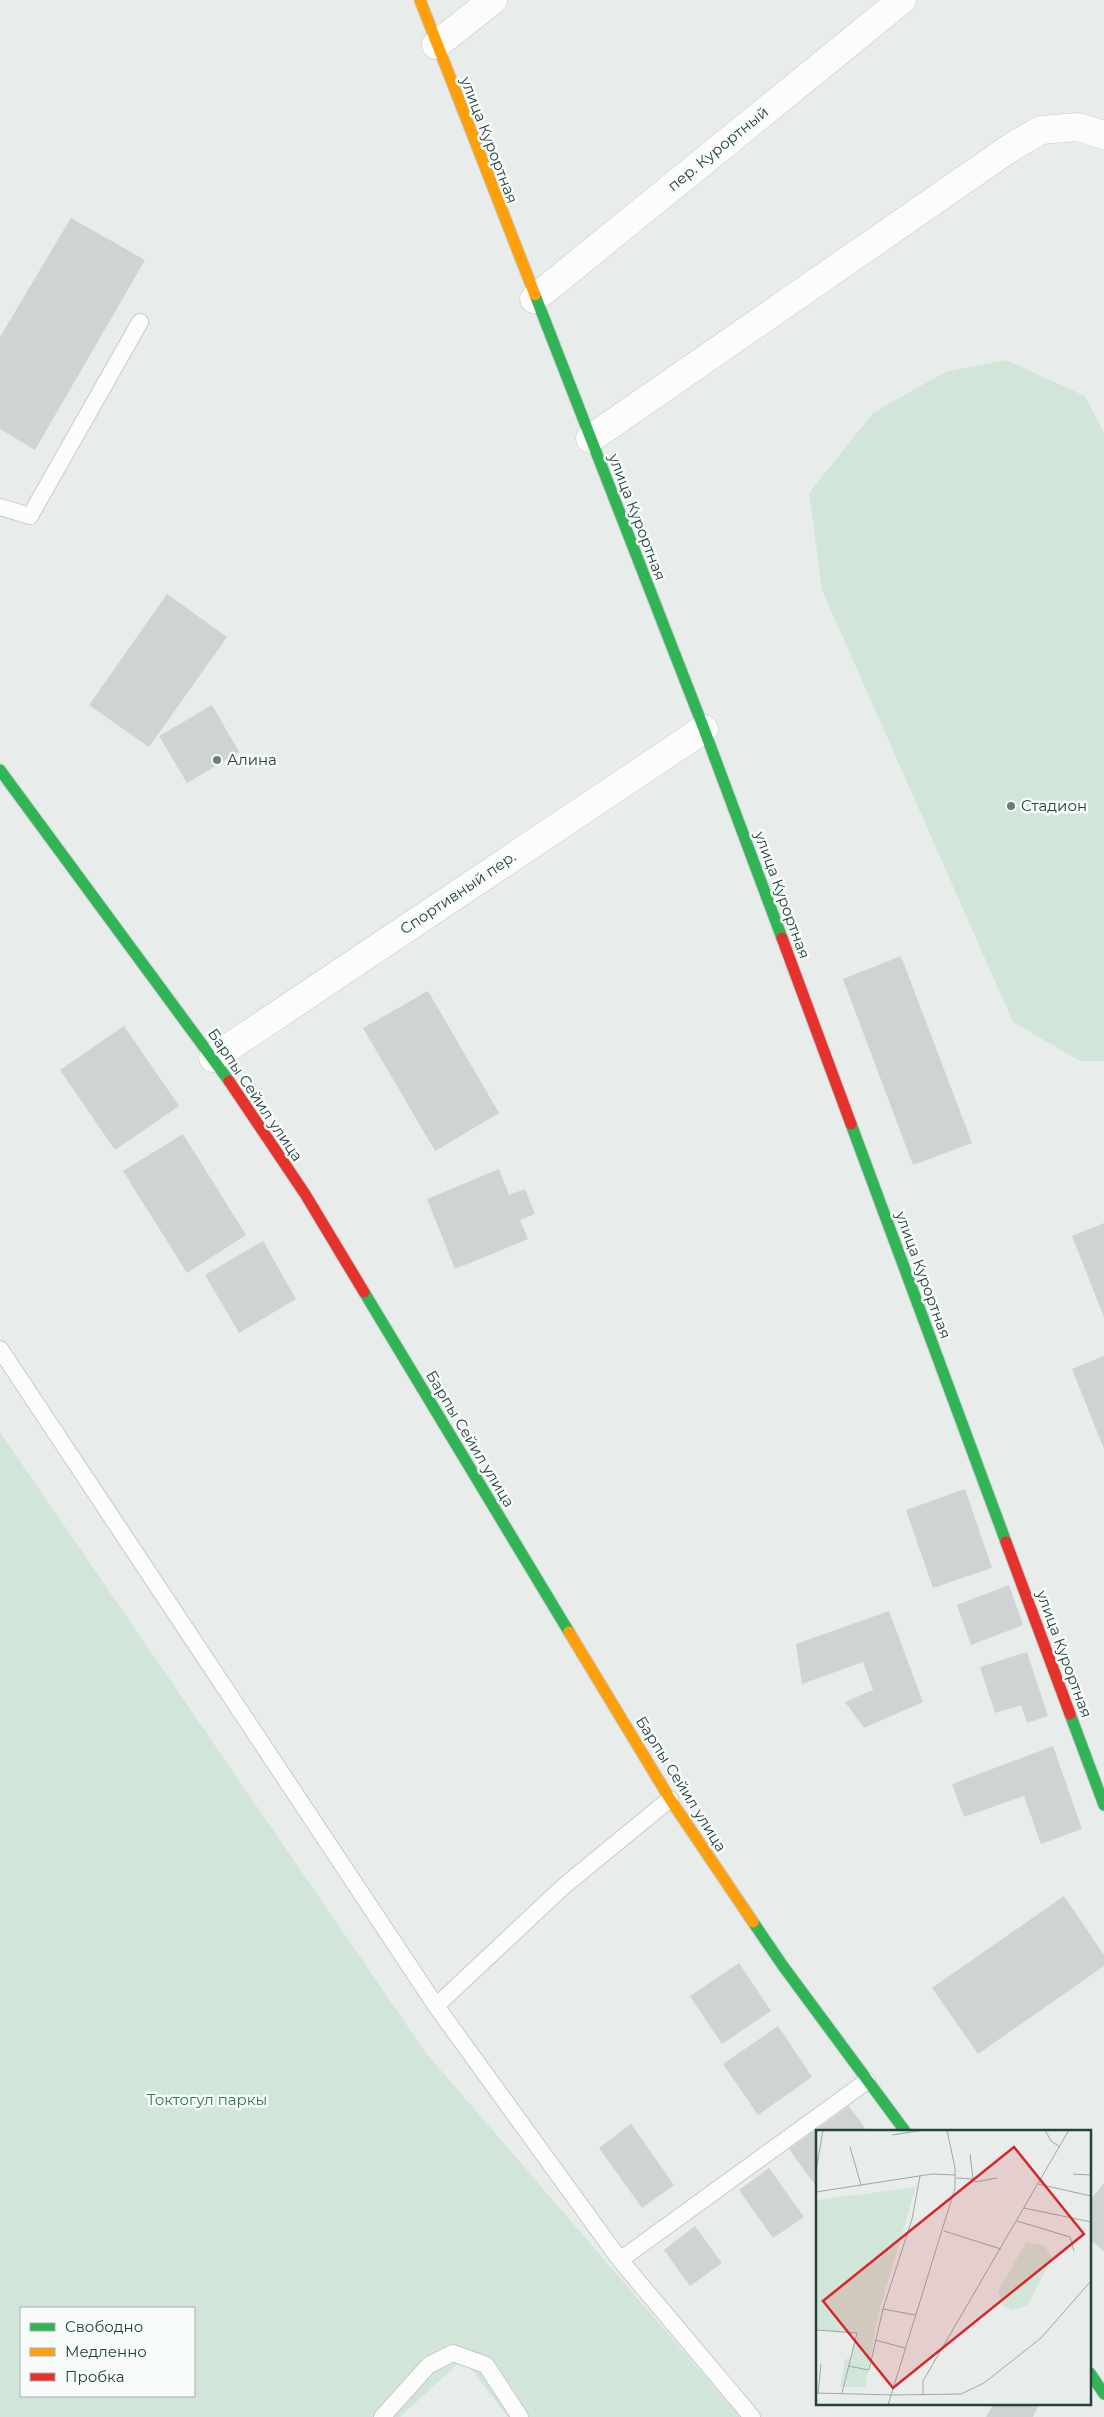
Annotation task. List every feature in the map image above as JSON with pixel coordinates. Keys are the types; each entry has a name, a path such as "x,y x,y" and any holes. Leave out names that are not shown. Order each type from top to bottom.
{"street":[{"name":"улица Курортная","path":"420,0 534,299 704,729 1104,1805"},
{"path":"436,45 493,0"},
{"name":"пер. Курортный","path":"534,299 902,0"},
{"path":"590,439 1013,146 1041,130 1078,127 1104,135"},
{"name":"Спортивный пер.","path":"213,1058 704,729"},
{"name":"Барпы Сейил улица","path":"0,770 213,1058 305,1194 670,1799 783,1966 904,2130"},
{"path":"1092,2376 1104,2394"}],"lane":[{"path":"0,507 30,516 140,322"},
{"path":"0,1348 436,2006 620,2260 752,2417"},
{"path":"436,2006 564,1886 670,1799"},
{"path":"620,2260 867,2081"},
{"path":"382,2417 429,2366 453,2353 486,2366 520,2417"}],"green space":[{"name":"Стадион","path":"1006,360 1085,396 1104,433 1104,1061 1080,1061 1013,1022 822,590 809,493 873,413 945,372"},
{"name":"Токтогул паркы","path":"0,1432 426,2053 740,2417 508,2417 463,2359 400,2417 0,2417"}],"building":[{"path":"71,218 145,260 35,450 0,429 0,337"},
{"path":"167,594 227,637 149,747 89,705"},
{"path":"212,705 239,752 187,783 159,736"},
{"path":"901,956 972,1143 913,1165 843,979"},
{"path":"428,991 499,1113 435,1151 363,1028"},
{"path":"124,1026 179,1106 115,1150 60,1070"},
{"path":"183,1134 246,1235 187,1273 123,1171"},
{"path":"499,1169 509,1195 525,1189 535,1214 520,1220 528,1239 455,1269 427,1199"},
{"path":"1104,1223 1104,1317 1072,1236"},
{"path":"263,1241 296,1299 239,1333 205,1275"},
{"path":"1104,1356 1104,1449 1072,1369"},
{"path":"965,1489 992,1568 933,1588 906,1510"},
{"path":"1009,1585 1023,1625 971,1645 957,1605"},
{"path":"889,1611 923,1702 864,1728 845,1702 873,1690 863,1662 802,1684 796,1644"},
{"path":"1027,1652 1048,1716 1027,1723 1021,1705 995,1713 980,1667"},
{"path":"1053,1746 1082,1829 1041,1844 1024,1796 964,1817 952,1784"},
{"path":"1064,1896 1104,1955 1104,1966 978,2054 932,1988"},
{"path":"739,1963 771,2011 722,2044 690,1996"},
{"path":"778,2026 812,2077 758,2115 723,2064"},
{"path":"849,2106 866,2130 816,2130 816,2186 789,2149"},
{"path":"631,2124 674,2185 642,2208 599,2148"},
{"path":"769,2168 804,2217 773,2238 739,2190"},
{"path":"1104,2183 1104,2251 1092,2242 1092,2198"},
{"path":"695,2226 722,2263 690,2286 664,2250"},
{"path":"993,2404 1034,2404 1038,2407 1033,2417 986,2417"}],"traffic: fast":[{"path":"535,295 704,729 782,938"},
{"path":"0,770 229,1081"},
{"path":"851,1124 1006,1542"},
{"path":"364,1292 569,1632"},
{"path":"1070,1714 1104,1805"},
{"path":"753,1922 783,1966 904,2130"},
{"path":"1092,2376 1104,2394"}],"traffic: slow":[{"path":"420,0 535,295"},
{"path":"569,1632 670,1799 753,1922"}],"traffic: jam":[{"path":"782,938 851,1124"},
{"path":"229,1081 305,1194 364,1292"},
{"path":"1006,1542 1070,1714"}],"place":[{"name":"Алина","path":"217,760"},
{"name":"Стадион","path":"1011,806"}]}
